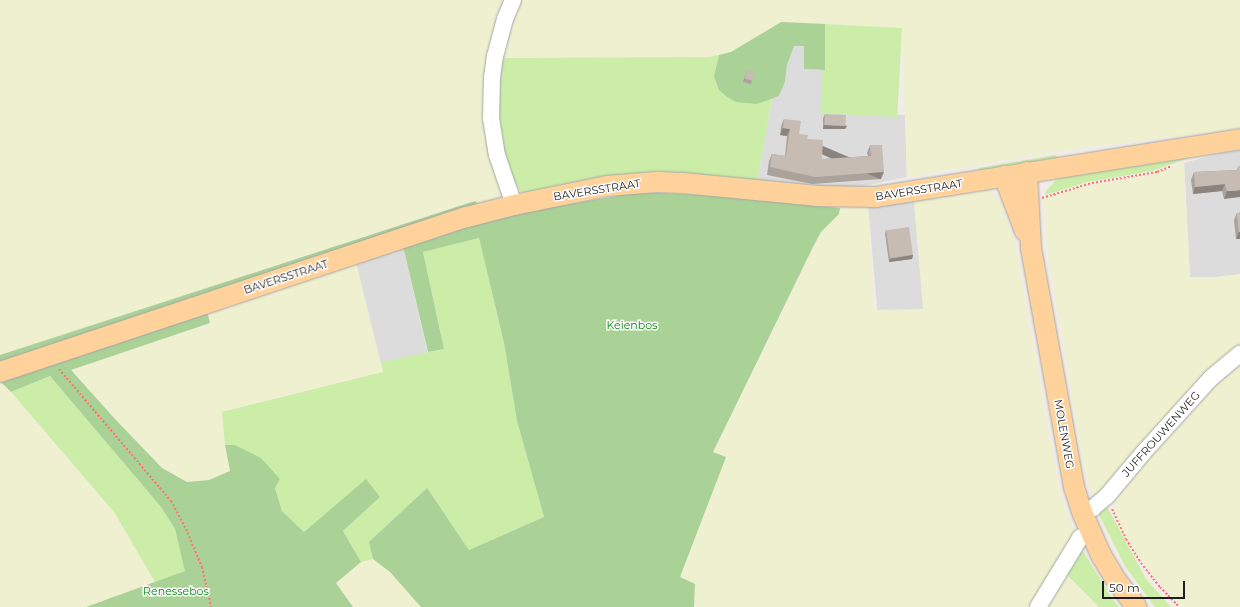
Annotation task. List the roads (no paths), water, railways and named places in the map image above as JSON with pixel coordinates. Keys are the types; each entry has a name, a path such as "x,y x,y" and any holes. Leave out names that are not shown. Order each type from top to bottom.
{"main road":[{"name":"BAVERSSTRAAT","path":"0,372 467,217 514,205 607,186 634,183 683,183 818,196 875,197 1240,139"},
{"name":"MOLENWEG","path":"1026,172 1031,248 1068,463 1082,512 1090,531 1116,580 1136,607"},
{"name":"MOLENWEG","path":"1004,176 1031,248"}],"street":[{"path":"513,0 505,19 495,56 492,78 491,118 497,156 514,205"},
{"name":"JUFFROUWENWEG","path":"1082,512 1093,508 1107,496 1143,453 1211,378 1240,354"},
{"path":"1038,607 1080,538 1090,531"}],"park label":[{"name":"Keienbos","path":"632,325"},
{"name":"Renessebos","path":"176,591"}]}
